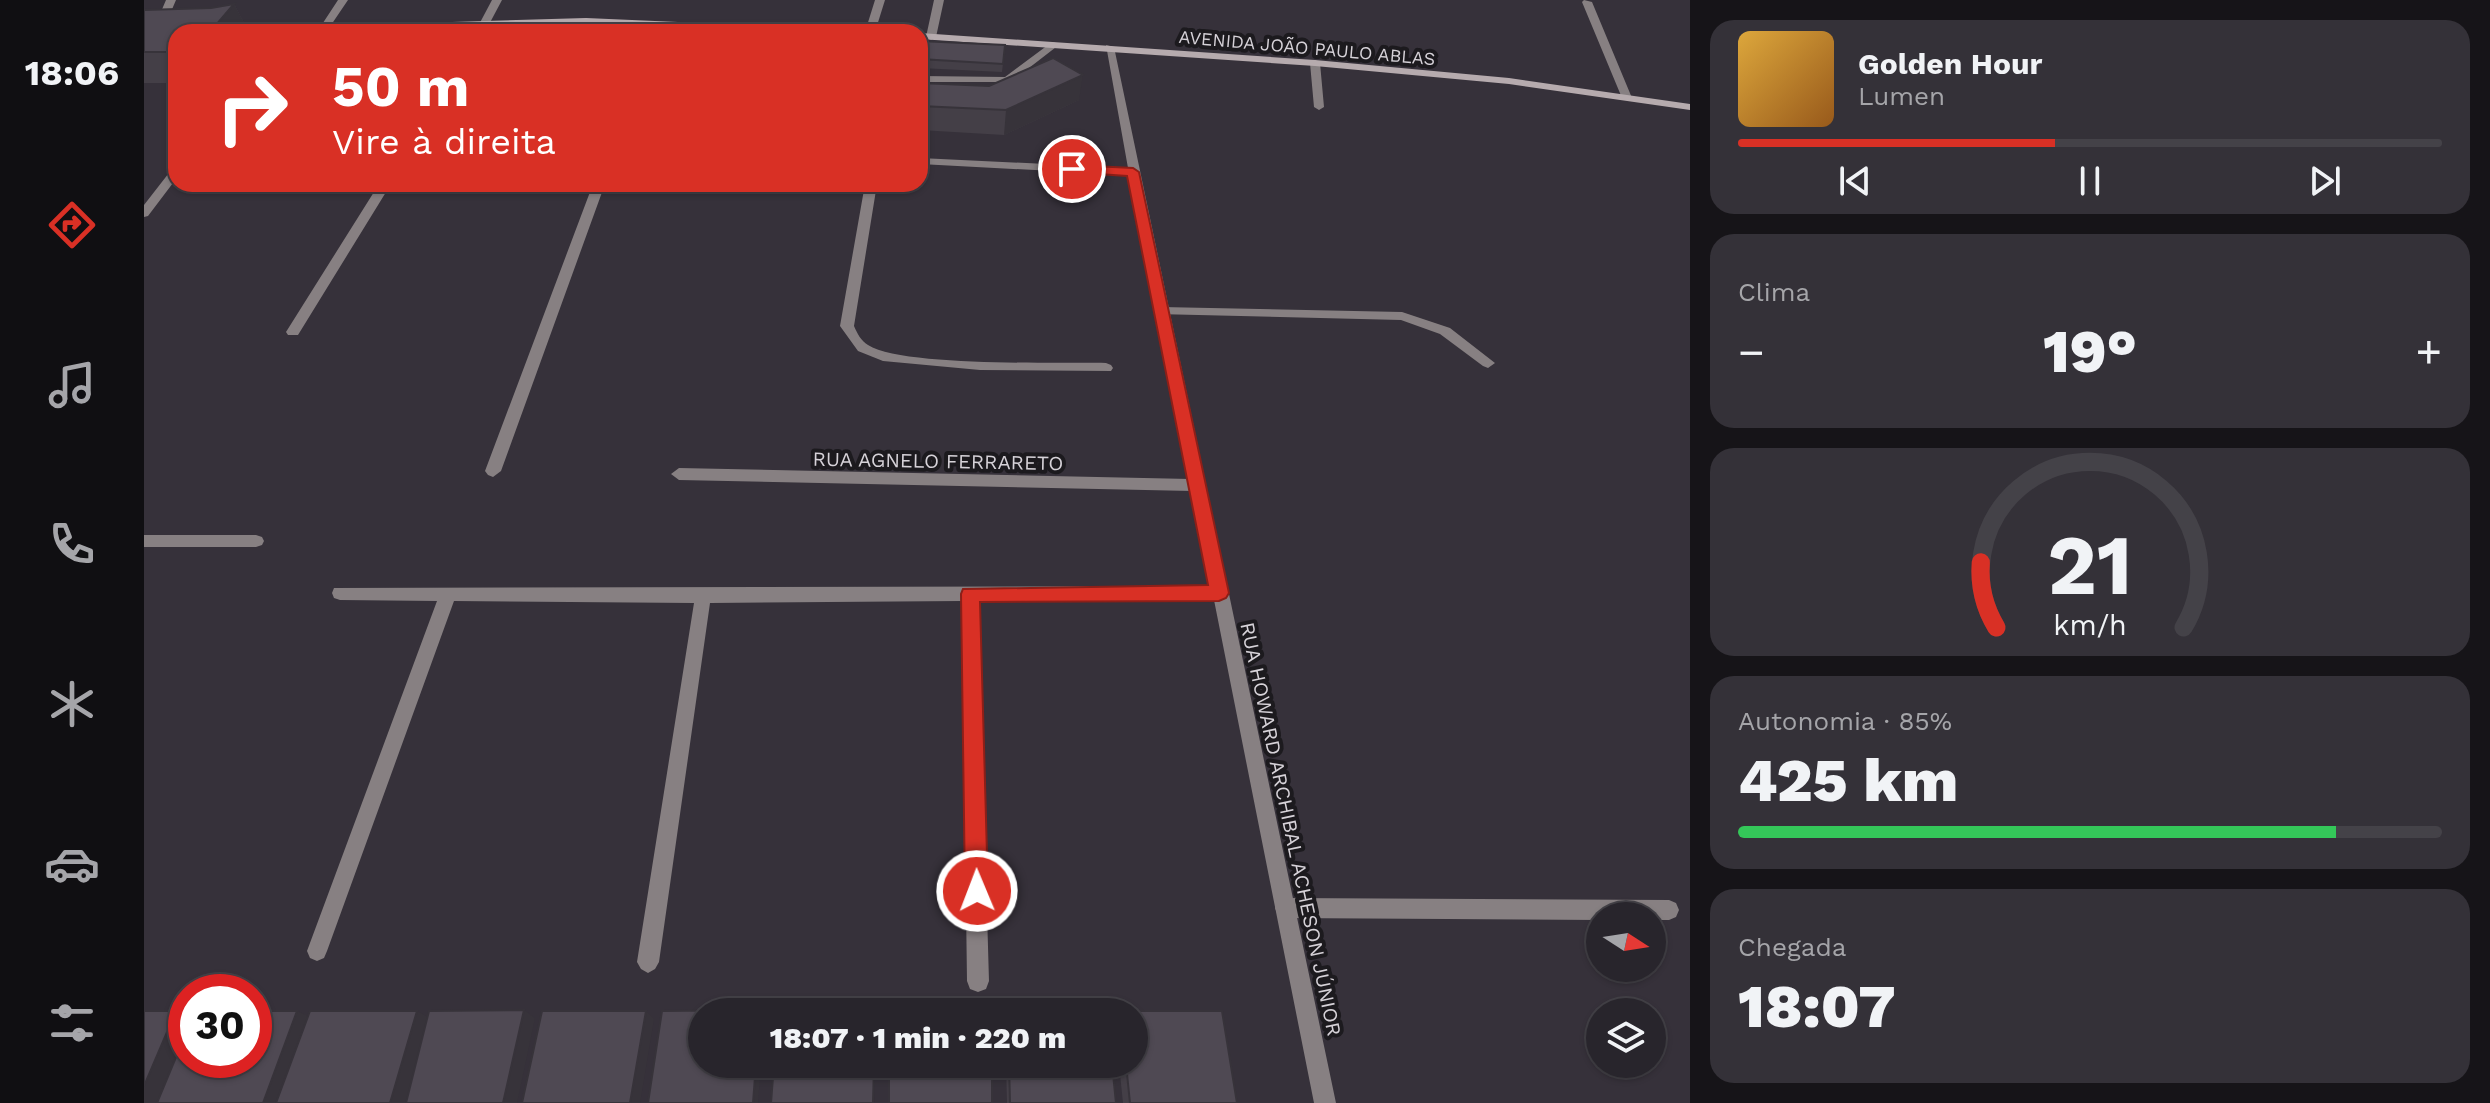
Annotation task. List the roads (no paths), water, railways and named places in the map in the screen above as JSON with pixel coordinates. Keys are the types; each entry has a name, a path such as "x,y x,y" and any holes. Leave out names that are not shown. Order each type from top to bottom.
{"street":[{"path":"155,34 171,0"},
{"path":"327,24 343,0"},
{"path":"486,22 497,0"},
{"path":"872,24 880,0"},
{"path":"928,31 939,0"},
{"path":"1587,2 1627,98"},
{"path":"440,24 613,21 667,24"},
{"name":"AVENIDA JOÃO PAULO ABLAS","path":"928,37 1315,63 1509,81 1690,107"},
{"path":"928,79 1007,80 1055,44"},
{"name":"RUA HOWARD ARCHIBAL ACHESON JÚNIOR","path":"1109,47 1325,1103"},
{"path":"1315,63 1319,107"},
{"path":"928,161 1133,172"},
{"path":"144,213 168,182"},
{"path":"293,332 380,192"},
{"path":"493,471 596,192"},
{"path":"870,192 847,326 865,350 904,360 1106,368"},
{"path":"1161,311 1402,316 1445,331 1488,363"},
{"name":"RUA AGNELO FERRARETO","path":"679,474 1197,485"},
{"path":"144,541 256,541"},
{"path":"340,593 703,596 1219,593"},
{"path":"317,951 448,594"},
{"path":"970,594 978,981"},
{"path":"648,962 703,596"},
{"path":"1285,908 1669,910"}]}
